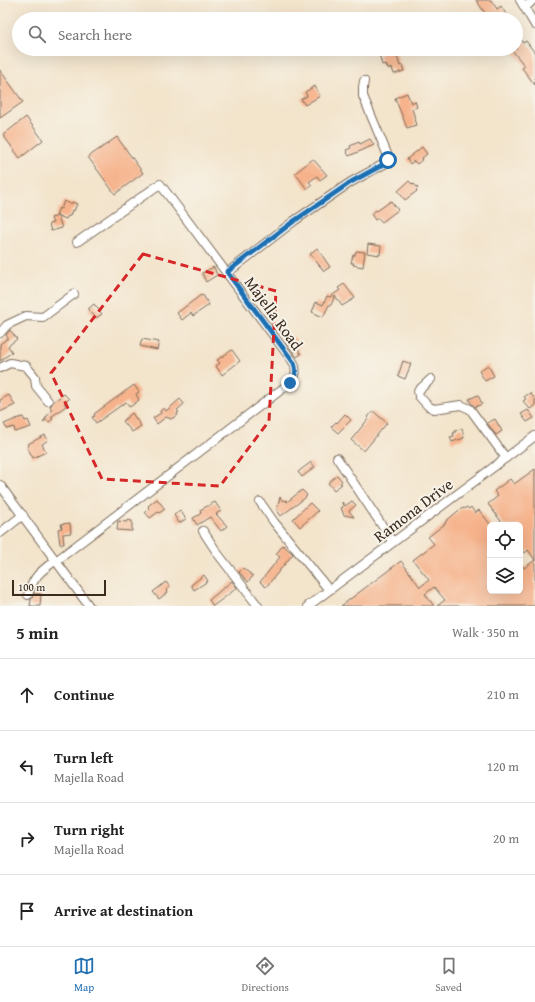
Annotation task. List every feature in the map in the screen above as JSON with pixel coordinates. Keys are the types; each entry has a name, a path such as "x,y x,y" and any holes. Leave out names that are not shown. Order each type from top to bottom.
{"street":[{"path":"520,0 535,25"},
{"path":"525,8 532,0"},
{"path":"227,272 294,221 351,182 386,163 388,156 363,96 364,81"},
{"name":"Majella Road","path":"56,561 284,388 295,378 297,371 294,363 160,184 77,242"},
{"path":"0,334 7,325 26,316 43,317 74,294"},
{"path":"0,368 10,363 26,366 35,377 36,386 48,400"},
{"path":"431,379 418,391 419,396 428,406 434,409 461,405 470,409 506,458"},
{"name":"Ramona Drive","path":"308,606 535,436"},
{"path":"337,458 393,542"},
{"path":"0,485 89,606"},
{"path":"260,502 274,522 329,590"},
{"path":"0,533 23,516"},
{"path":"203,531 218,554 258,606"},
{"path":"28,595 32,583 39,573 56,561"}],"highlighted area":[{"path":"143,254 276,291 269,421 220,486 102,479 51,373"}],"building":[{"path":"476,0 491,0 497,9 501,6 505,12 484,12"},
{"path":"526,41 535,53 535,85 522,68 525,66 517,56 523,56 523,43"},
{"path":"380,56 397,56 400,66 402,65 404,71 394,74 392,68 388,69 386,64 382,65"},
{"path":"0,70 23,102 0,118"},
{"path":"315,86 320,96 305,105 301,99 307,96 305,92"},
{"path":"407,93 411,103 415,101 417,107 412,109 416,125 407,128 395,98"},
{"path":"26,117 43,140 20,158 3,135"},
{"path":"117,137 143,173 115,194 88,157"},
{"path":"370,139 374,145 349,156 346,150 351,148 350,146 359,142 360,144"},
{"path":"422,147 427,154 417,164 414,161 410,164 407,159"},
{"path":"313,159 327,175 320,180 317,176 309,182 312,185 307,189 295,173"},
{"path":"409,181 418,188 416,190 417,191 405,200 398,191"},
{"path":"64,201 71,204 72,202 77,204 74,211 72,210 70,216 66,219 56,215 59,208 61,209"},
{"path":"391,201 398,210 382,222 378,218 375,220 371,214"},
{"path":"58,216 62,228 51,231 49,224 53,223 51,218"},
{"path":"368,244 381,246 380,255 367,253"},
{"path":"317,248 330,267 324,271 310,254"},
{"path":"356,251 365,252 363,267 353,265 354,263 351,263 353,255 355,255"},
{"path":"214,267 217,275 206,282 202,273"},
{"path":"344,284 355,298 342,306 335,296 323,317 312,312 316,302 323,305 327,296 330,297 340,290 338,288"},
{"path":"203,295 209,305 193,316 191,313 182,320 177,313"},
{"path":"94,304 102,314 96,318 88,309"},
{"path":"10,330 17,339 8,346 12,352 0,361 0,344 8,338 6,335"},
{"path":"293,336 300,346 297,348 301,354 297,357 286,343"},
{"path":"142,339 159,342 157,350 140,346"},
{"path":"232,350 240,361 222,375 216,366 220,363 217,360"},
{"path":"403,361 411,364 405,379 398,376"},
{"path":"488,365 494,376 485,381 479,371"},
{"path":"134,385 139,392 136,394 139,400 130,407 126,402 96,423 92,417 95,416 94,414"},
{"path":"530,393 535,399 535,405 530,409 523,401 526,399 524,397"},
{"path":"64,394 69,399 64,403 66,406 51,417 53,419 49,422 46,420 43,422 52,409 50,407 53,402"},
{"path":"9,395 15,405 0,412 0,400"},
{"path":"478,395 482,404 475,407 469,399"},
{"path":"180,399 184,404 177,410 179,412 177,413 178,415 171,419 166,417 157,424 153,418 161,413 160,411 164,408 166,411"},
{"path":"528,410 534,418 527,422 521,414"},
{"path":"373,411 387,423 364,451 351,440"},
{"path":"132,413 141,426 132,432 123,421"},
{"path":"345,414 351,420 338,433 331,427"},
{"path":"23,417 25,421 28,420 31,427 15,432 14,427 7,429 4,424 16,419"},
{"path":"495,419 502,431 496,435 487,423"},
{"path":"462,428 464,438 452,442 450,437 454,436 453,433 455,433 455,431"},
{"path":"45,435 48,440 42,444 46,452 33,458 27,447 29,446 28,444"},
{"path":"311,462 315,467 302,477 298,472"},
{"path":"535,469 535,560 528,550 525,553 523,550 523,522 502,522 488,504 498,496 494,491 510,479 514,484"},
{"path":"337,475 342,481 340,483 342,484 334,490 328,483"},
{"path":"302,490 307,495 305,498 281,516 277,510 280,497 283,501 286,500 287,502"},
{"path":"157,499 165,509 150,518 145,512 149,508 148,506"},
{"path":"352,501 356,505 349,511 354,517 344,515 341,508 343,507 342,502 345,506"},
{"path":"215,502 221,511 216,514 227,526 221,531 210,517 197,525 193,518 201,513 200,510"},
{"path":"310,503 318,511 300,527 293,519"},
{"path":"467,507 469,509 471,507 475,513 479,510 488,522 487,522 487,594 523,594 523,566 524,568 535,560 535,606 437,606 445,600 434,587 425,594 434,606 341,606 401,561 420,587 429,580 413,560 434,544 428,537 446,523 445,522 458,511 463,508 464,509"},
{"path":"180,510 186,519 179,523 174,515"},
{"path":"127,520 132,521 132,531 117,530 118,521 127,522"},
{"path":"70,523 71,533 63,534 64,544 60,544 58,529 62,528 61,524"},
{"path":"283,545 293,554 266,587 260,582 280,557 276,554"},
{"path":"243,568 253,576 248,582 239,572"},
{"path":"204,575 208,581 194,590 191,585"},
{"path":"232,581 237,588 213,606 209,600"},
{"path":"166,582 170,587 166,590 168,592 159,599 153,592"},
{"path":"34,593 41,594 40,606 30,606"}],"route":[{"path":"290,383 295,378 297,371 294,363 227,272 294,221 351,182 386,163 388,160"}]}
